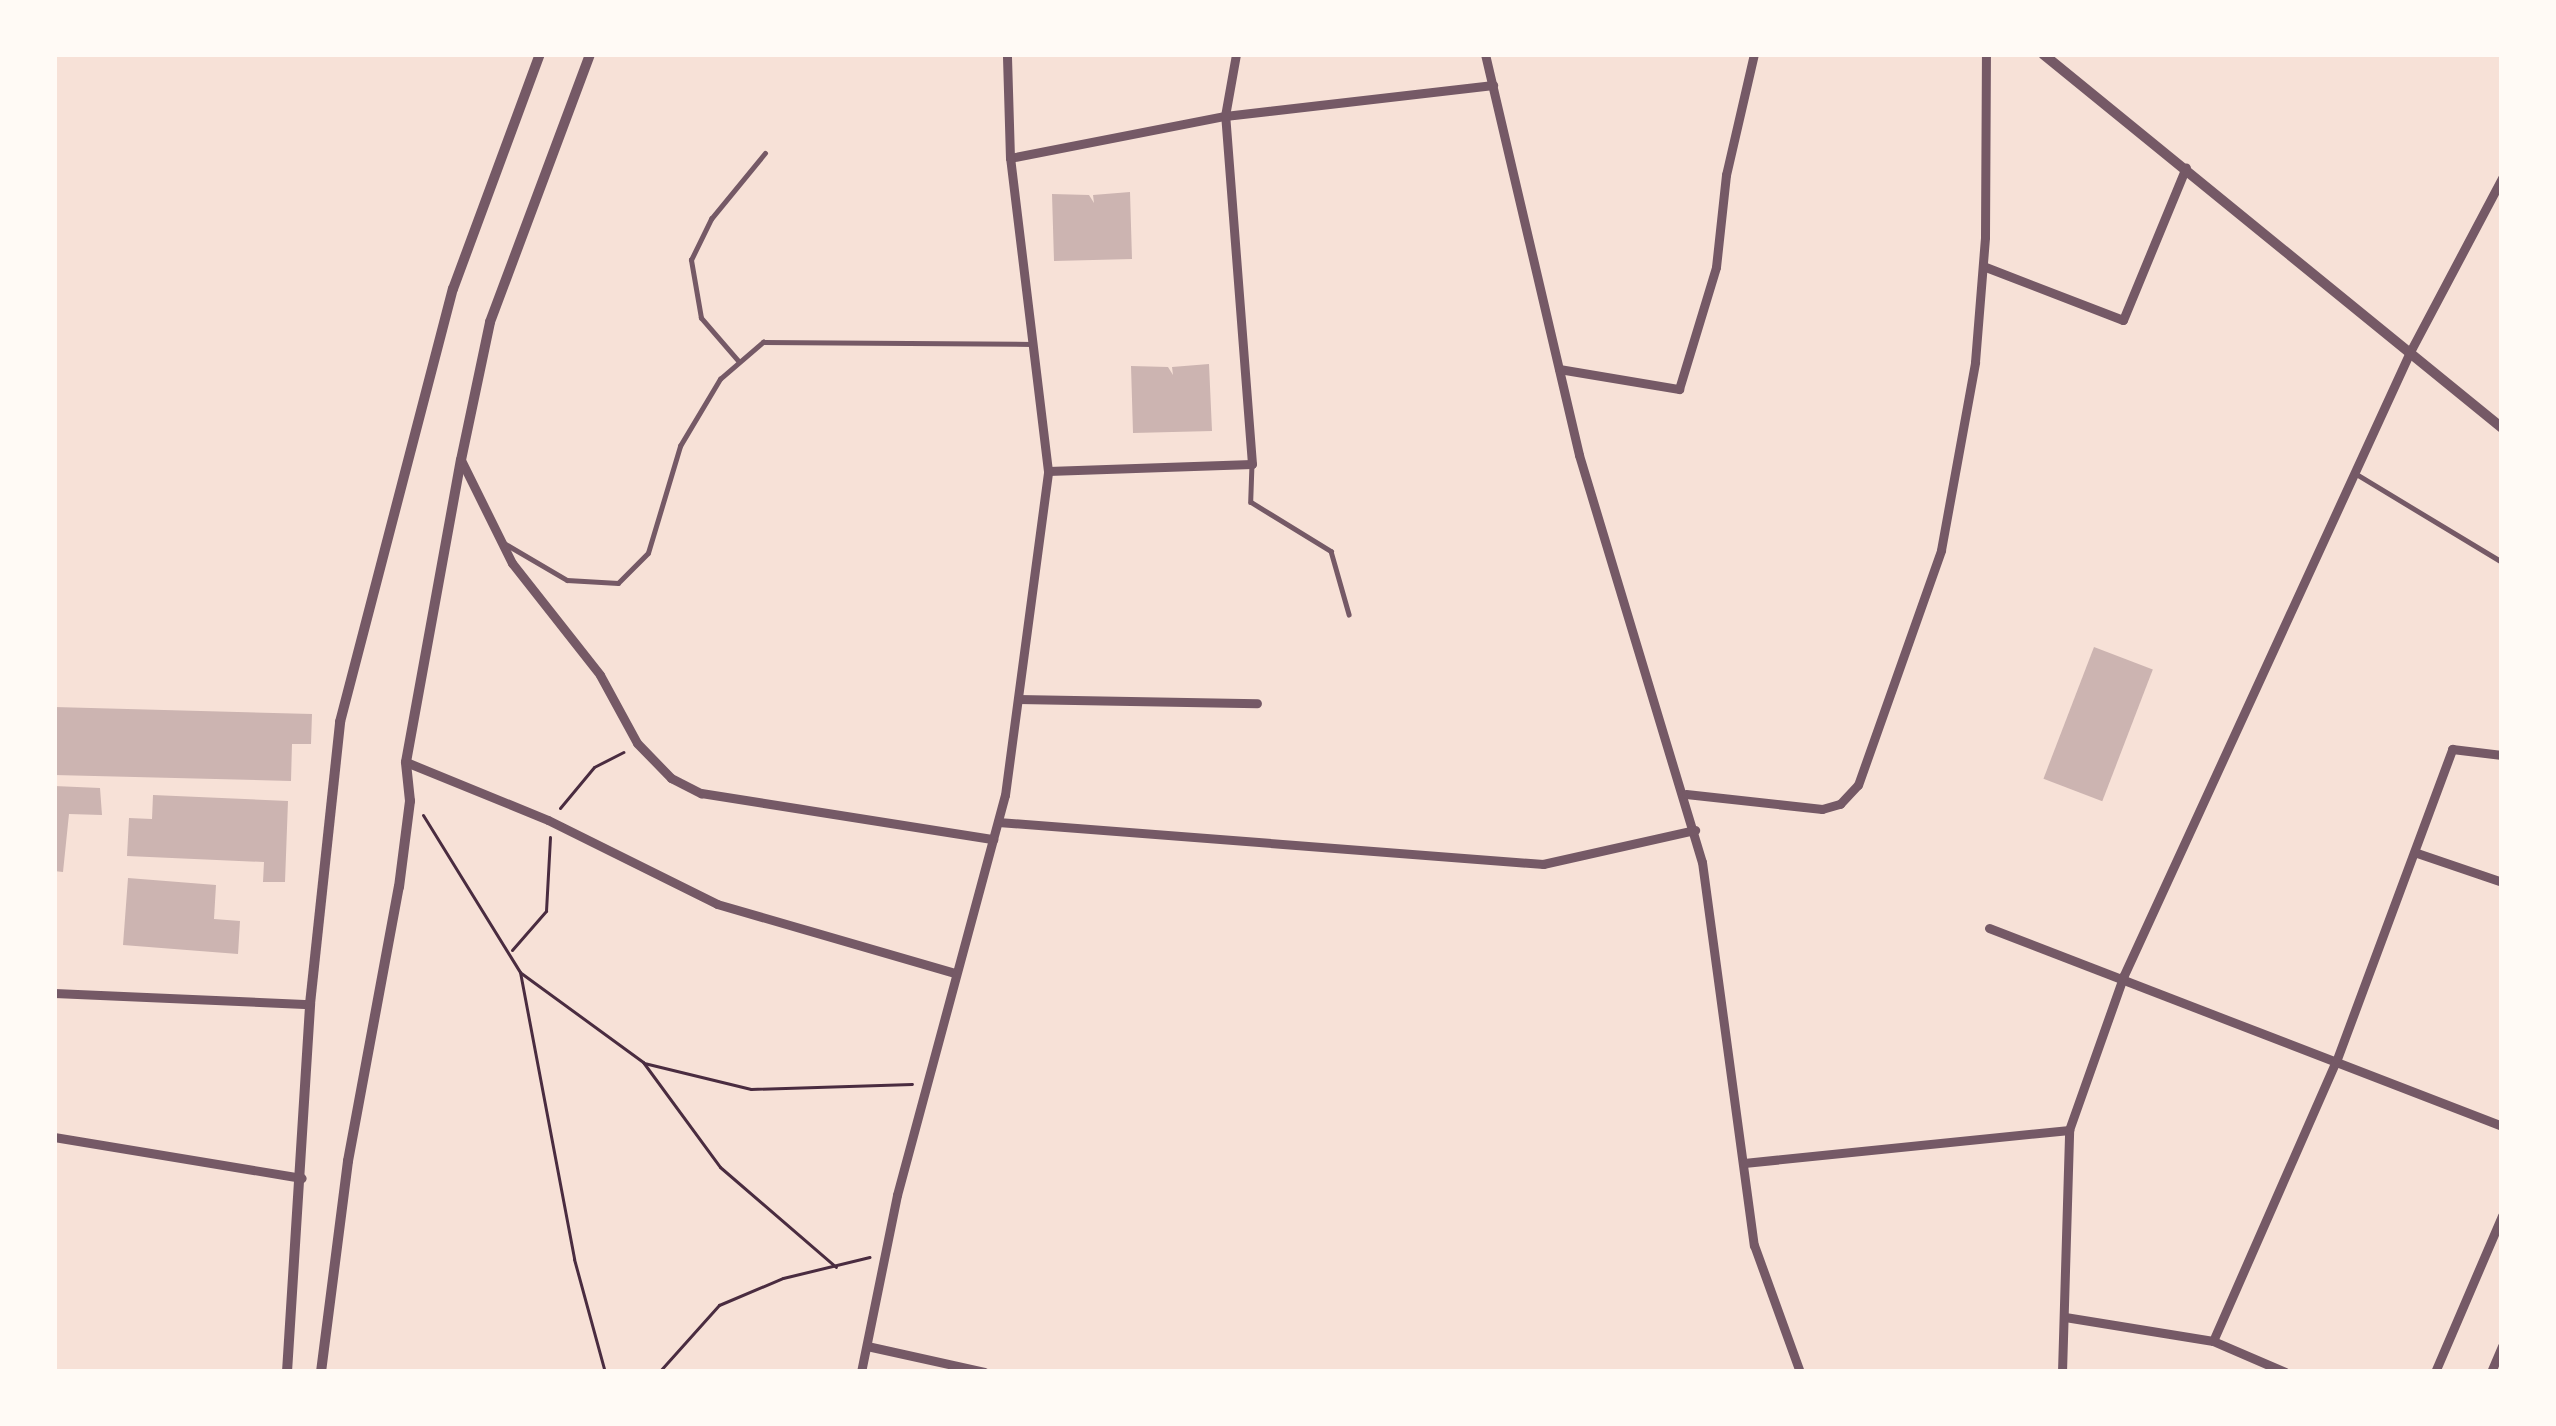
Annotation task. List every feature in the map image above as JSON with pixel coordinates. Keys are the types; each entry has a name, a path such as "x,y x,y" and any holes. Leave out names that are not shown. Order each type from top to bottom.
{"street":[{"path":"287,1372 310,1004 340,722 453,289 540,54"},
{"path":"321,1372 410,801 406,762 461,460 490,322 590,54"},
{"path":"862,1372 884,1253 925,1087 998,822 1048,471 1010,158 1007,54"},
{"path":"1048,471 1252,464 1225,116 1236,54"},
{"path":"1485,54 1559,369 1695,830 1722,971 1762,1277 1800,1372"},
{"path":"1559,369 1679,389 1717,267 1726,175 1754,54"},
{"path":"1686,794 1822,808 1840,804 1858,785 1941,550 1983,266 1986,54"},
{"path":"2043,54 2502,428"},
{"path":"1010,158 1225,116 1493,86"},
{"path":"1983,266 2123,320 2186,167"},
{"path":"2062,1372 2069,1130 2124,975 2411,350 2502,178"},
{"path":"461,460 499,540 600,674 641,748 701,793 993,839"},
{"path":"1018,699 1257,703"},
{"path":"2213,1341 2337,1059 2417,854 2452,749 2502,754"},
{"path":"406,762 548,820 717,904 955,973"},
{"path":"998,822 1543,864 1695,830"},
{"path":"2417,854 2502,882"},
{"path":"1989,928 2124,975 2502,1126"},
{"path":"54,993 310,1004"},
{"path":"1744,1163 2069,1130"},
{"path":"54,1137 302,1178"},
{"path":"2434,1372 2502,1216"},
{"path":"2065,1317 2213,1341 2285,1372"},
{"path":"867,1346 984,1372"},
{"path":"2491,1372 2502,1346"}],"lane":[{"path":"739,362 701,318 691,260 711,219 765,153"},
{"path":"499,540 567,580 618,583 649,553 680,446 720,379 763,342 1033,344"},
{"path":"1252,464 1251,502 1331,551 1348,614"},
{"path":"2355,473 2502,562"}],"path":[{"path":"510,951 546,911 548,820 594,767 641,748"},
{"path":"410,801 453,853 520,972 574,1259 605,1372"},
{"path":"520,972 643,1063 720,1168 836,1268"},
{"path":"643,1063 752,1089 865,1080 925,1087"},
{"path":"659,1372 719,1305 884,1253"}],"building":[{"path":"1130,192 1132,259 1054,261 1052,194 1089,195 1094,203 1093,195"},
{"path":"1209,364 1212,431 1133,433 1131,366 1168,367 1173,375 1172,367"},
{"path":"2094,647 2153,670 2102,801 2043,779"},
{"path":"54,707 312,714 311,744 292,744 291,781 54,775"},
{"path":"54,786 100,788 102,815 69,814 63,872 54,871"},
{"path":"153,795 288,801 285,882 263,882 264,862 127,856 129,818 152,819"},
{"path":"128,878 216,885 214,919 240,921 238,954 123,945"}]}
